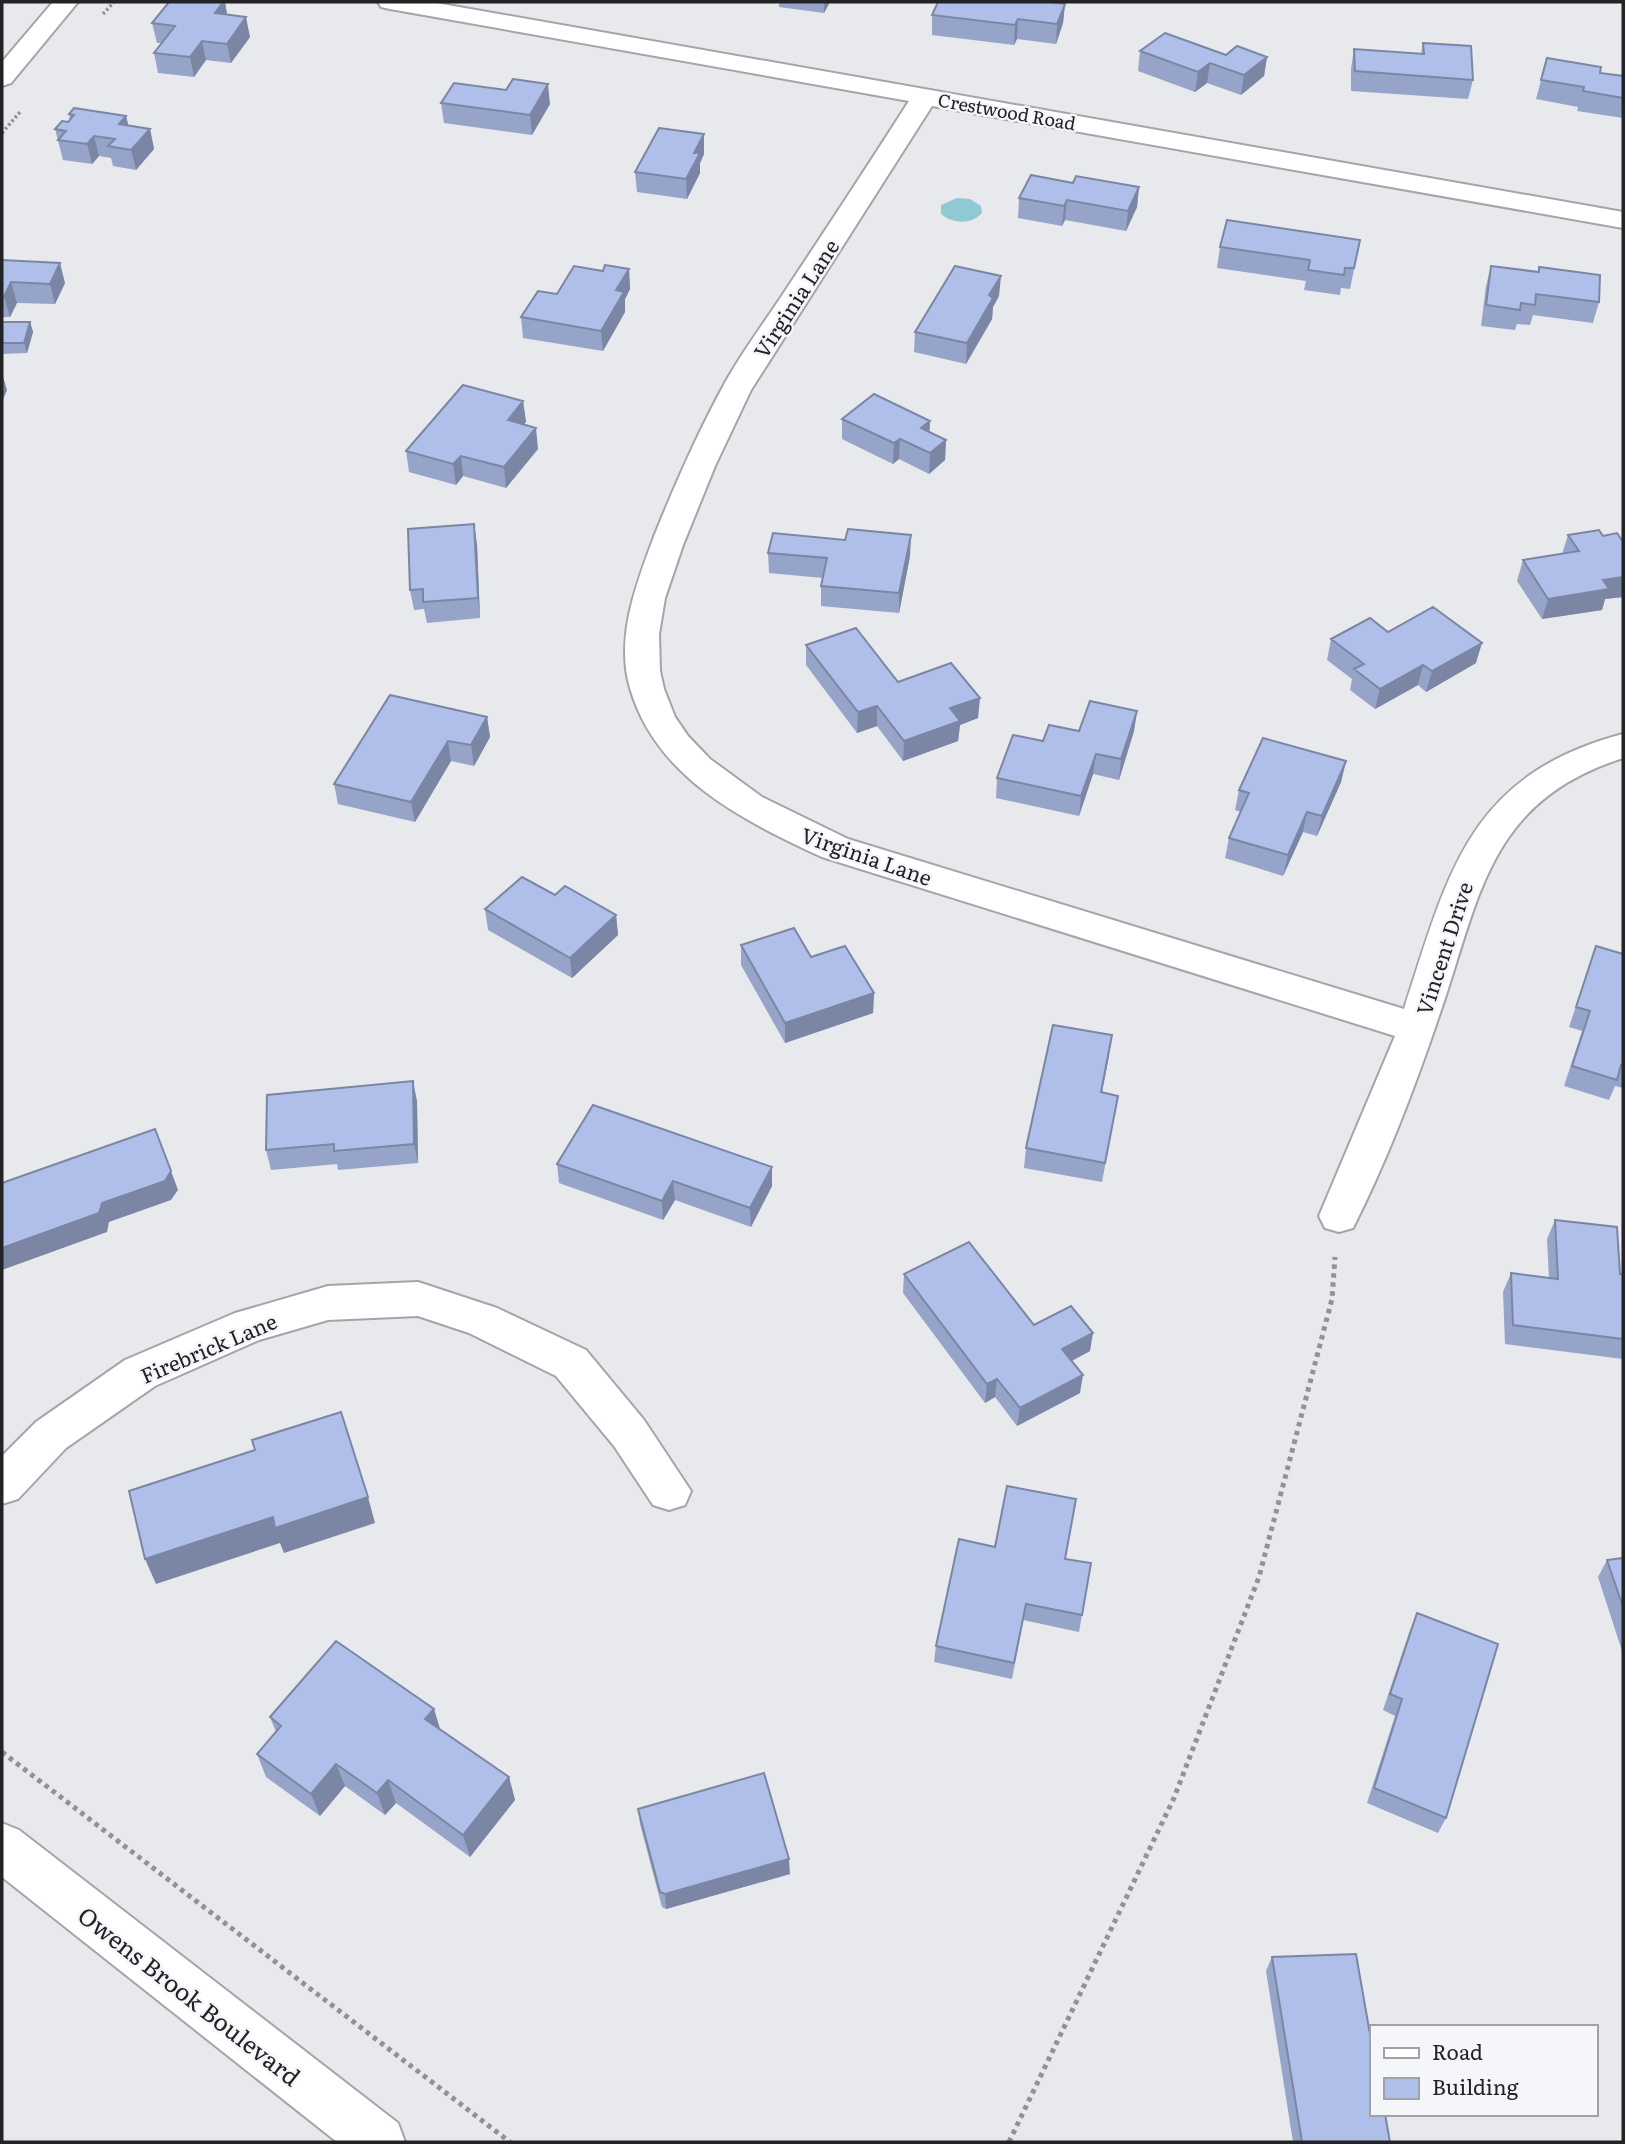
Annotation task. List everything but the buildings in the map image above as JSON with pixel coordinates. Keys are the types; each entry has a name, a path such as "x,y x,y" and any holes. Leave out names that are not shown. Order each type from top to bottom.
{"street":[{"path":"2,78 66,2"},
{"name":"Crestwood Road","path":"390,2 1623,220"},
{"name":"Virginia Lane","path":"925,96 737,388 686,493 647,600 643,625 642,654 647,689 664,728 695,764 723,789 787,827 835,848 1416,1028"},
{"name":"Vincent Drive","path":"1339,1216 1416,1028 1468,872 1495,827 1528,794 1566,768 1623,746"},
{"name":"Firebrick Lane","path":"2,1485 51,1435 140,1373 250,1325 328,1303 418,1299 482,1320 571,1363 629,1433 669,1491"},
{"name":"Owens Brook Boulevard","path":"2,1847 379,2142"}],"path":[{"path":"1009,2142 1174,1798 1259,1577 1332,1299 1339,1216"},
{"path":"2,1752 510,2142"}],"water":[{"path":"957,198 970,199 981,206 982,213 973,220 962,222 941,214 941,205"}]}
